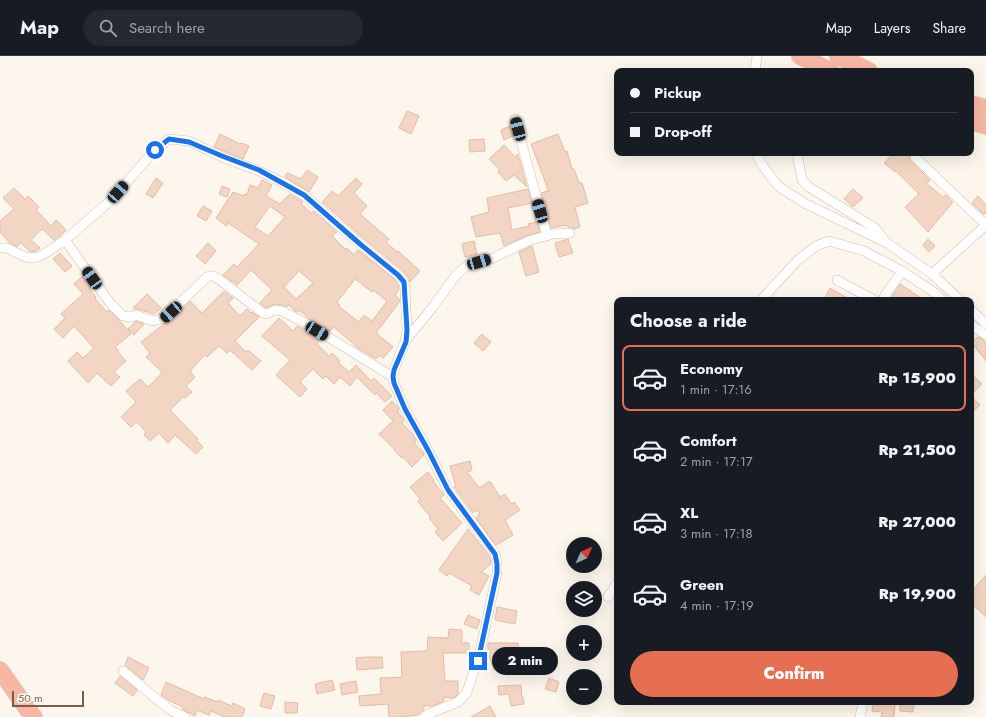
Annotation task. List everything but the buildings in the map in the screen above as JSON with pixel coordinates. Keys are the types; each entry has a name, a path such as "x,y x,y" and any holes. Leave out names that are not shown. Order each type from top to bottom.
{"highway":[{"path":"800,56 825,68"},
{"path":"838,56 863,68"},
{"path":"974,105 986,108"},
{"path":"974,122 986,126"},
{"path":"0,670 34,717"}],"street":[{"path":"755,68 757,56"},
{"path":"515,119 547,236"},
{"path":"0,248 7,248 28,258 38,257 65,240 109,202 155,150 169,139 189,142 259,170 304,195 398,275 404,282 405,289 407,330 406,342"},
{"path":"758,156 778,186 806,204 887,243 932,274 957,297"},
{"path":"798,156 802,180 809,187 875,228 887,243"},
{"path":"915,157 986,225 932,274"},
{"path":"424,717 458,702 466,694 478,661 497,573 497,564 495,554 448,490 395,387 393,377 394,370 406,342 456,274 468,265 491,259 528,241 553,234 570,233"},
{"path":"65,240 110,303 123,316 131,317 136,315 153,321 164,318 206,277 211,275 220,280 263,313 266,314 275,310 282,311 393,377"},
{"path":"764,297 798,260 816,246 829,242 864,252 902,270 939,297"},
{"path":"884,297 902,270"},
{"path":"837,280 868,297"},
{"path":"974,313 986,324"},
{"path":"974,328 986,335"},
{"path":"608,597 614,588"},
{"path":"123,671 170,710 185,717"},
{"path":"860,717 862,705"},
{"path":"441,717 444,708"}],"route":[{"path":"155,150 169,139 189,142 259,170 280,181 304,195 398,275 404,282 407,318 406,342 394,370 394,383 405,409 448,490 495,554 497,564 497,573 488,619 478,661"}]}
